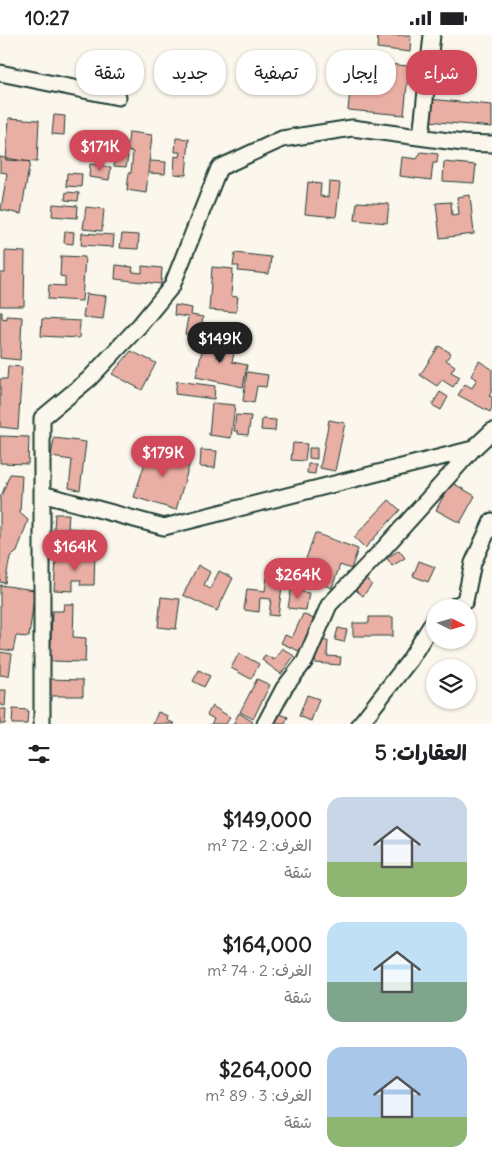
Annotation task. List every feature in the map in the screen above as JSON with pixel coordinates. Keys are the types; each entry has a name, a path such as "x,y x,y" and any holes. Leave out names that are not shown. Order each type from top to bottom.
{"street":[{"path":"421,137 432,35"},
{"path":"0,73 118,97"},
{"path":"42,724 42,418 89,379 139,326 172,286 219,168 282,139 352,128 463,143 492,144"},
{"path":"265,724 284,688 305,661 329,605 384,548 473,449 492,431"},
{"path":"42,494 164,527 473,449"},
{"path":"465,599 473,563 492,521"},
{"path":"360,724 409,661 426,634"}],"building":[{"path":"378,35 411,35 410,50 406,52 377,48"},
{"path":"396,65 406,66 404,115 348,110 350,95 396,95"},
{"path":"429,99 492,105 492,127 428,121"},
{"path":"54,115 65,116 64,135 52,134"},
{"path":"9,118 39,120 37,162 6,160"},
{"path":"129,132 152,135 146,193 127,190 133,152 127,151"},
{"path":"176,138 189,139 186,175 174,174 175,156 180,157 181,152 175,152"},
{"path":"421,152 438,154 437,163 433,163 431,180 400,176 402,157 417,159"},
{"path":"116,154 128,156 126,167 114,166"},
{"path":"0,157 30,162 21,214 1,210 7,173 0,172"},
{"path":"150,161 166,162 165,174 149,173"},
{"path":"444,162 476,165 474,183 443,181"},
{"path":"90,164 111,167 109,180 89,177"},
{"path":"67,173 82,174 81,187 66,186"},
{"path":"308,182 321,184 320,196 328,197 329,182 340,183 336,217 305,214"},
{"path":"66,192 79,193 78,201 65,200"},
{"path":"470,195 474,234 440,238 436,203 451,202 452,215 459,214 457,197"},
{"path":"357,202 389,204 387,223 355,220"},
{"path":"53,204 78,206 77,218 52,216"},
{"path":"86,207 104,209 102,231 83,229"},
{"path":"65,231 74,232 73,244 64,243"},
{"path":"82,233 114,235 113,247 81,245"},
{"path":"122,234 139,235 138,249 120,248"},
{"path":"5,251 25,252 24,306 0,306 0,273 5,273"},
{"path":"235,253 271,257 269,274 238,271 239,266 233,266"},
{"path":"61,256 85,257 82,301 48,299 49,285 65,286 65,277 60,276"},
{"path":"116,265 133,267 132,272 142,273 142,266 162,268 161,284 115,279"},
{"path":"212,267 233,269 231,296 238,297 236,312 209,310"},
{"path":"86,294 106,296 103,319 83,317"},
{"path":"175,305 192,308 191,315 203,317 200,336 185,334 188,317 174,315"},
{"path":"0,312 2,312 2,318 6,319 6,316 22,317 20,360 0,358"},
{"path":"42,319 80,321 79,338 41,336"},
{"path":"205,337 221,340 217,357 223,359 226,342 236,344 232,362 247,365 243,387 196,377"},
{"path":"439,346 451,353 446,360 455,366 451,372 460,377 453,387 442,380 437,386 420,375"},
{"path":"131,351 156,363 142,390 112,374"},
{"path":"479,361 492,369 492,391 489,396 492,397 492,408 490,412 458,395 465,384 472,388 477,379 471,376"},
{"path":"8,366 22,367 18,429 0,427 0,379 7,379"},
{"path":"247,372 268,375 266,387 257,386 254,403 243,401"},
{"path":"177,381 215,386 214,399 175,394"},
{"path":"440,392 448,397 441,410 432,405"},
{"path":"212,403 235,405 231,438 209,435"},
{"path":"236,415 251,416 248,435 238,434 238,431 234,431"},
{"path":"262,419 276,420 275,431 261,430"},
{"path":"329,420 345,423 335,471 320,468"},
{"path":"0,436 29,437 28,464 0,463"},
{"path":"54,438 86,442 80,490 69,488 72,460 51,457"},
{"path":"293,443 307,444 305,461 291,460"},
{"path":"150,447 191,459 176,510 134,497"},
{"path":"309,448 317,448 317,459 309,458"},
{"path":"201,450 217,451 215,468 200,467"},
{"path":"308,464 316,464 315,474 307,473"},
{"path":"10,474 22,475 20,513 28,520 17,552 10,557 5,583 0,582 0,497"},
{"path":"451,482 475,496 460,523 436,510"},
{"path":"389,500 400,510 365,548 354,537"},
{"path":"55,514 69,514 68,528 83,529 82,545 53,543"},
{"path":"315,533 358,549 351,569 340,565 332,588 300,576"},
{"path":"399,550 405,558 392,566 387,558"},
{"path":"82,552 95,552 94,585 80,585 81,580 73,580 73,591 54,590 56,559 81,560"},
{"path":"419,561 435,567 428,582 413,576"},
{"path":"198,565 210,572 204,585 210,589 219,571 233,578 217,611 183,595"},
{"path":"361,575 372,584 363,596 352,587"},
{"path":"267,577 283,579 278,616 269,615 271,599 260,598 259,612 244,610 247,589 265,591"},
{"path":"0,585 35,590 29,637 16,636 13,651 0,649"},
{"path":"291,590 309,593 306,610 288,608"},
{"path":"161,597 180,599 176,629 158,627"},
{"path":"64,604 74,604 73,637 86,638 85,662 50,661 52,611 63,611"},
{"path":"303,614 316,620 301,652 281,643 285,635 292,638"},
{"path":"369,617 393,617 393,636 353,636 353,623 369,623"},
{"path":"338,628 347,630 344,642 335,640"},
{"path":"317,640 328,641 327,656 341,657 340,665 315,663"},
{"path":"282,648 294,656 281,674 262,660 265,655 274,660"},
{"path":"0,652 12,654 9,676 0,675"},
{"path":"239,653 259,664 251,679 231,668"},
{"path":"199,670 210,676 204,687 193,681"},
{"path":"47,679 83,680 83,696 47,696"},
{"path":"257,679 270,685 253,719 240,712"},
{"path":"0,690 6,690 5,706 0,705"},
{"path":"307,695 319,699 311,721 299,716"},
{"path":"212,706 230,717 226,724 211,724 214,719 207,715"},
{"path":"0,709 6,709 5,724 0,724"},
{"path":"13,709 28,710 27,724 12,724"},
{"path":"158,712 168,716 167,720 175,724 153,724"},
{"path":"275,712 288,717 285,724 271,724"},
{"path":"239,713 253,722 251,724 233,724"}]}
